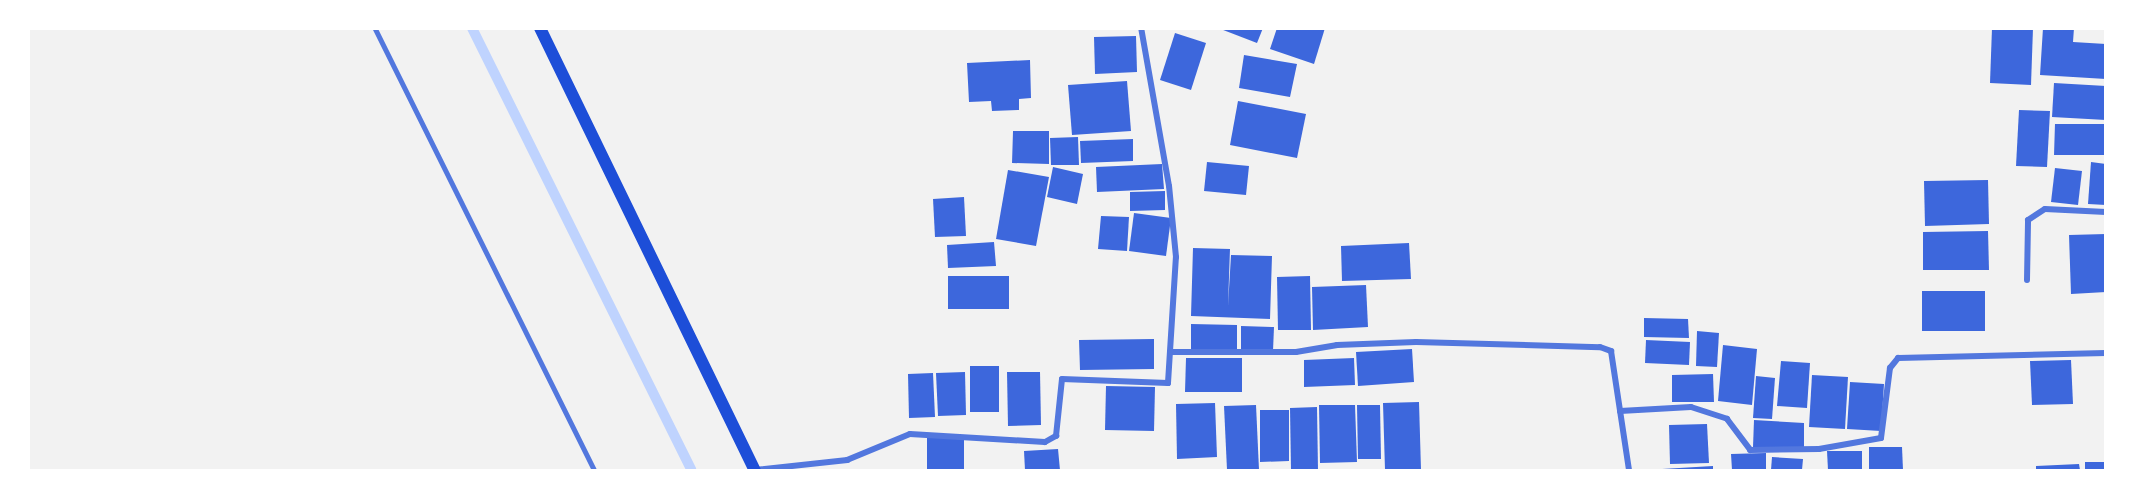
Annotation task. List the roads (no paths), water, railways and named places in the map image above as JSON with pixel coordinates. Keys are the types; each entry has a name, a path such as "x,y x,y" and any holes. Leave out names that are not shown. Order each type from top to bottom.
{"main road":[{"path":"540,28 755,470"}],"street":[{"path":"755,470 847,460 910,434 1045,442 1056,436 1062,379 1168,383 1176,257 1169,186 1141,28"},
{"path":"2027,280 2028,220 2045,209 2106,212"},
{"path":"1170,352 1296,352 1337,345 1416,342 1600,347 1611,351 1629,471"},
{"path":"1620,411 1691,407 1727,419 1750,450 1819,449 1876,442 1883,435 1890,368 1898,358 2106,353"}],"lane":[{"path":"375,28 594,471"}],"waterway":[{"path":"472,28 691,470"}]}
